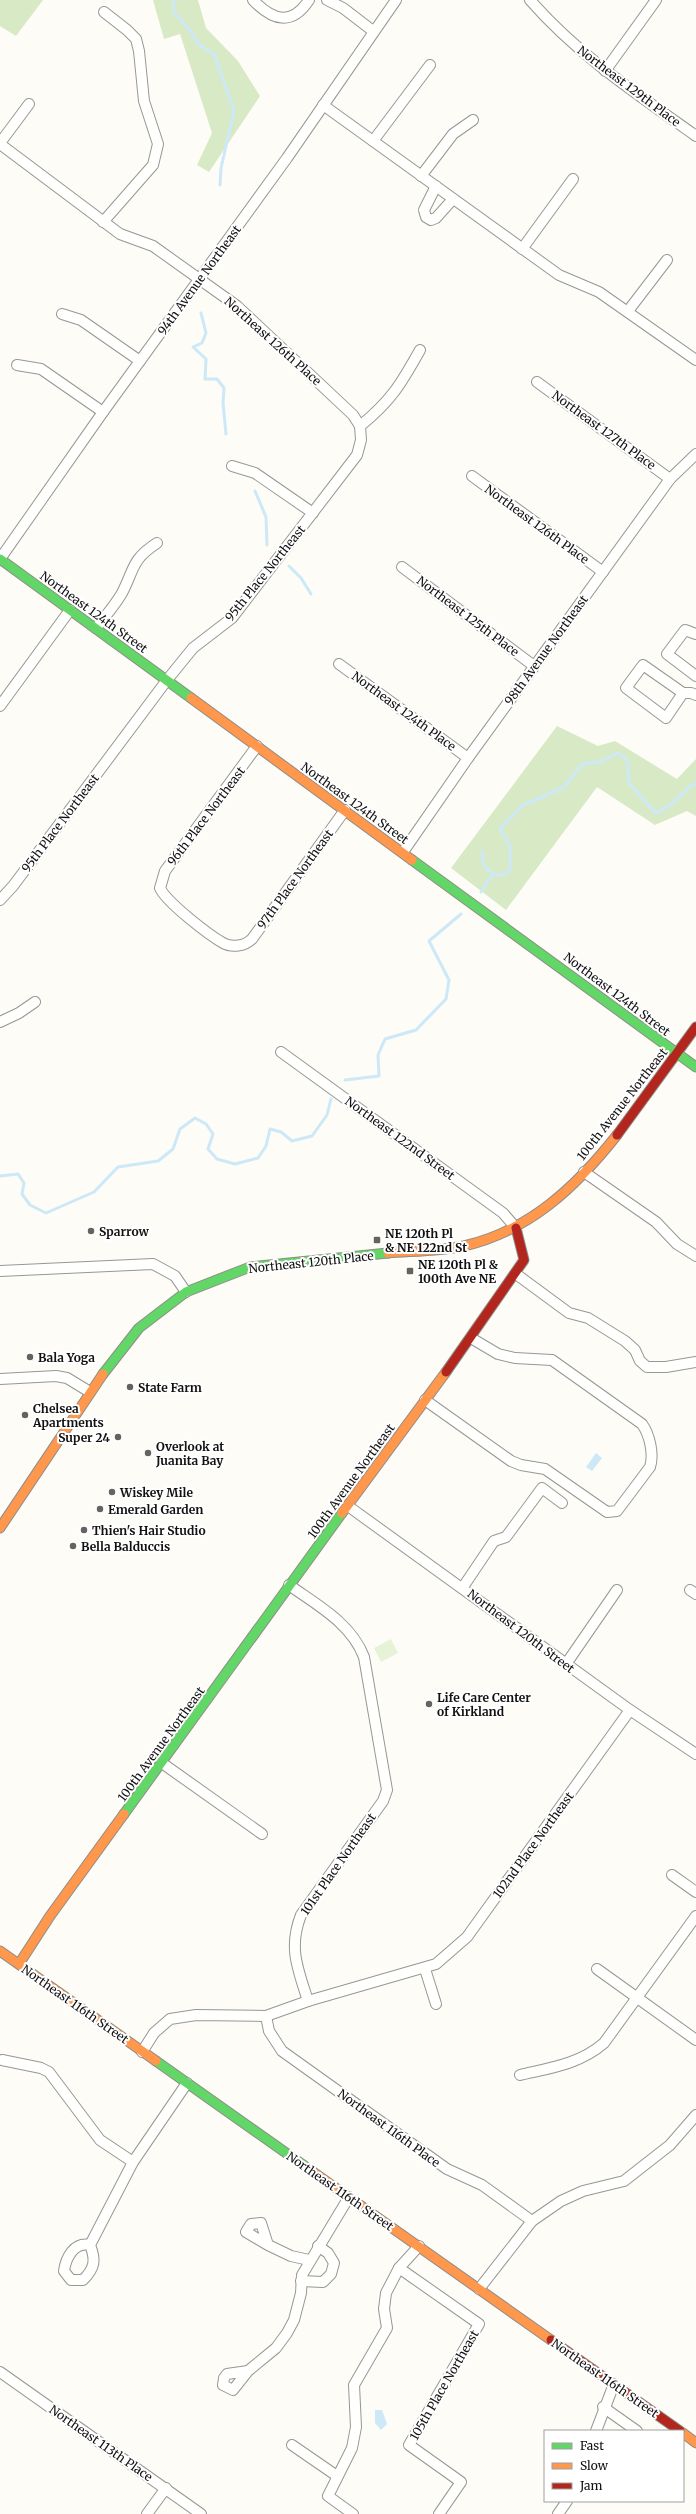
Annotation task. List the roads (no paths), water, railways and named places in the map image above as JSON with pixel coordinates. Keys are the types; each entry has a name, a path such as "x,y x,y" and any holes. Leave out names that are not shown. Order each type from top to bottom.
{"street":[{"path":"253,0 270,14 285,19 296,15 309,0"},
{"path":"327,0 343,8 373,31"},
{"name":"94th Avenue Northeast","path":"0,559 103,412 287,158 373,31 396,0"},
{"name":"Northeast 129th Place","path":"530,0 553,26 588,58 696,136"},
{"path":"605,71 656,0"},
{"path":"103,222 153,165 158,144 144,101 139,51 136,40 127,30 104,12"},
{"path":"373,141 430,65"},
{"name":"Northeast 126th Place","path":"29,104 0,143 120,234 153,246 237,306 353,415 360,426"},
{"path":"323,105 559,275 599,292 696,360"},
{"path":"421,176 453,134 473,120"},
{"path":"522,249 573,179"},
{"path":"436,186 424,210 426,217 430,220 436,218 453,199"},
{"path":"628,311 666,260"},
{"path":"62,314 81,320 140,361"},
{"path":"360,426 382,408 399,386 420,350"},
{"path":"16,365 41,369 103,412"},
{"name":"Northeast 127th Place","path":"537,382 670,479"},
{"name":"95th Place Northeast","path":"0,900 27,868 166,680 193,648 232,618 357,455 360,440 360,426"},
{"name":"98th Avenue Northeast","path":"403,852 468,758 670,479 696,454"},
{"path":"232,466 255,473 312,513"},
{"name":"Northeast 126th Place","path":"472,476 603,572"},
{"path":"96,628 122,593 130,570 142,553 157,543"},
{"name":"Northeast 124th Street","path":"0,559 696,1067"},
{"name":"Northeast 125th Place","path":"402,567 534,666"},
{"path":"0,706 70,610"},
{"path":"695,674 667,654 685,630 696,634"},
{"name":"Northeast 124th Place","path":"339,664 468,758"},
{"path":"683,693 666,718 626,688 643,665 683,693 691,693 696,695"},
{"name":"96th Place Northeast","path":"242,945 224,943 169,902 160,888 165,871 257,746"},
{"name":"97th Place Northeast","path":"242,945 252,939 345,810"},
{"path":"0,1022 20,1013 35,1002"},
{"name":"100th Avenue Northeast","path":"19,1964 50,1916 516,1274 524,1260 516,1228 561,1197 611,1142 696,1027"},
{"name":"Northeast 122nd Street","path":"281,1052 503,1213 516,1228"},
{"path":"584,1172 656,1222 677,1244 696,1256"},
{"name":"Northeast 120th Place","path":"186,1292 250,1267 462,1246 492,1238 516,1228"},
{"path":"0,1271 153,1264 175,1276 186,1292 139,1328 112,1360 0,1528"},
{"path":"516,1274 569,1313 588,1318 626,1341 635,1350 640,1361 647,1367 666,1367 696,1362"},
{"path":"425,1400 511,1461 521,1465 545,1469 607,1512 617,1511 650,1467 652,1461 647,1431 642,1424 552,1360 515,1358 498,1354 471,1338"},
{"path":"0,1379 56,1376 67,1378 90,1392"},
{"path":"463,1587 494,1541 506,1537 542,1488 562,1503"},
{"name":"Northeast 120th Street","path":"348,1506 463,1587 630,1710 696,1754"},
{"name":"101st Place Northeast","path":"289,1585 348,1629 358,1642 364,1657 387,1790 383,1801 301,1915 296,1927 294,1952 308,2001"},
{"path":"566,1664 617,1590"},
{"name":"102nd Place Northeast","path":"308,2001 425,1969 448,1956 467,1937 630,1710"},
{"path":"162,1763 262,1834"},
{"path":"672,1875 696,1892"},
{"path":"520,2075 577,2061 591,2054 604,2043 696,1916"},
{"name":"Northeast 116th Street","path":"0,1951 679,2430"},
{"path":"425,1969 436,2004"},
{"path":"597,1969 696,2040"},
{"path":"142,2052 154,2033 170,2019 196,2015 266,2016 308,2001"},
{"name":"Northeast 116th Place","path":"266,2016 269,2030 282,2051 447,2169 482,2185 532,2221"},
{"path":"2,2060 42,2068 49,2072 100,2140 133,2162"},
{"path":"90,2244 133,2162 187,2083"},
{"path":"479,2289 532,2221 561,2201 583,2191 624,2181 670,2145 696,2115"},
{"path":"248,2371 276,2348 287,2333 294,2320 302,2275 318,2246 349,2197"},
{"path":"268,2245 291,2256 310,2260"},
{"path":"301,2281 323,2282 331,2274 334,2263 328,2253 318,2246"},
{"path":"353,2514 328,2496 352,2448 356,2427 354,2385 387,2328 384,2309 386,2292 399,2268 419,2246"},
{"name":"105th Place Northeast","path":"399,2268 479,2324 409,2445 461,2482 438,2514"},
{"name":"Northeast 113th Place","path":"0,2372 201,2514"},
{"path":"596,2430 614,2384"},
{"path":"604,2407 636,2430"},
{"path":"684,2434 696,2442"},
{"path":"292,2445 337,2476"},
{"path":"147,2514 166,2488"},
{"path":"558,2514 566,2502"}],"water":[{"path":"596,1453 602,1458 592,1471 586,1467"},
{"path":"375,2410 382,2410 387,2424 381,2430 375,2423"}],"waterway":[{"path":"173,0 174,12 189,29 199,45 214,54 234,111 221,168 220,185"},
{"path":"201,313 206,333 202,343 193,347 206,359 205,379 217,379 224,388 223,403 226,434"},
{"path":"255,491 266,517 267,545"},
{"path":"289,566 301,578 311,594"},
{"path":"481,892 493,874 502,875 510,870 510,846 500,829 523,805 563,788 582,764 600,762 618,753 627,759 629,783 655,813 666,808 696,783"},
{"path":"482,852 484,866 493,874"},
{"path":"345,1080 379,1076 378,1055 385,1039 416,1030 446,999 449,980 429,941 461,914"},
{"path":"0,1176 18,1174 24,1183 22,1194 30,1205 46,1213 94,1192 118,1167 158,1161 173,1149 180,1129 195,1118 206,1124 213,1134 208,1149 217,1159 235,1164 258,1158 266,1146 270,1129 281,1132 292,1141 312,1136 327,1115 331,1099"}],"place":[{"name":"Sparrow","path":"91,1231"},
{"name":"NE 120th Pl & NE 122nd St","path":"377,1240"},
{"name":"NE 120th Pl & 100th Ave NE","path":"410,1271"},
{"name":"Bala Yoga","path":"30,1357"},
{"name":"State Farm","path":"130,1387"},
{"name":"Chelsea Apartments","path":"25,1415"},
{"name":"Super 24","path":"118,1437"},
{"name":"Overlook at Juanita Bay","path":"148,1453"},
{"name":"Wiskey Mile","path":"112,1492"},
{"name":"Emerald Garden","path":"100,1509"},
{"name":"Thien's Hair Studio","path":"84,1530"},
{"name":"Bella Balduccis","path":"73,1546"},
{"name":"Life Care Center of Kirkland","path":"429,1704"}]}
